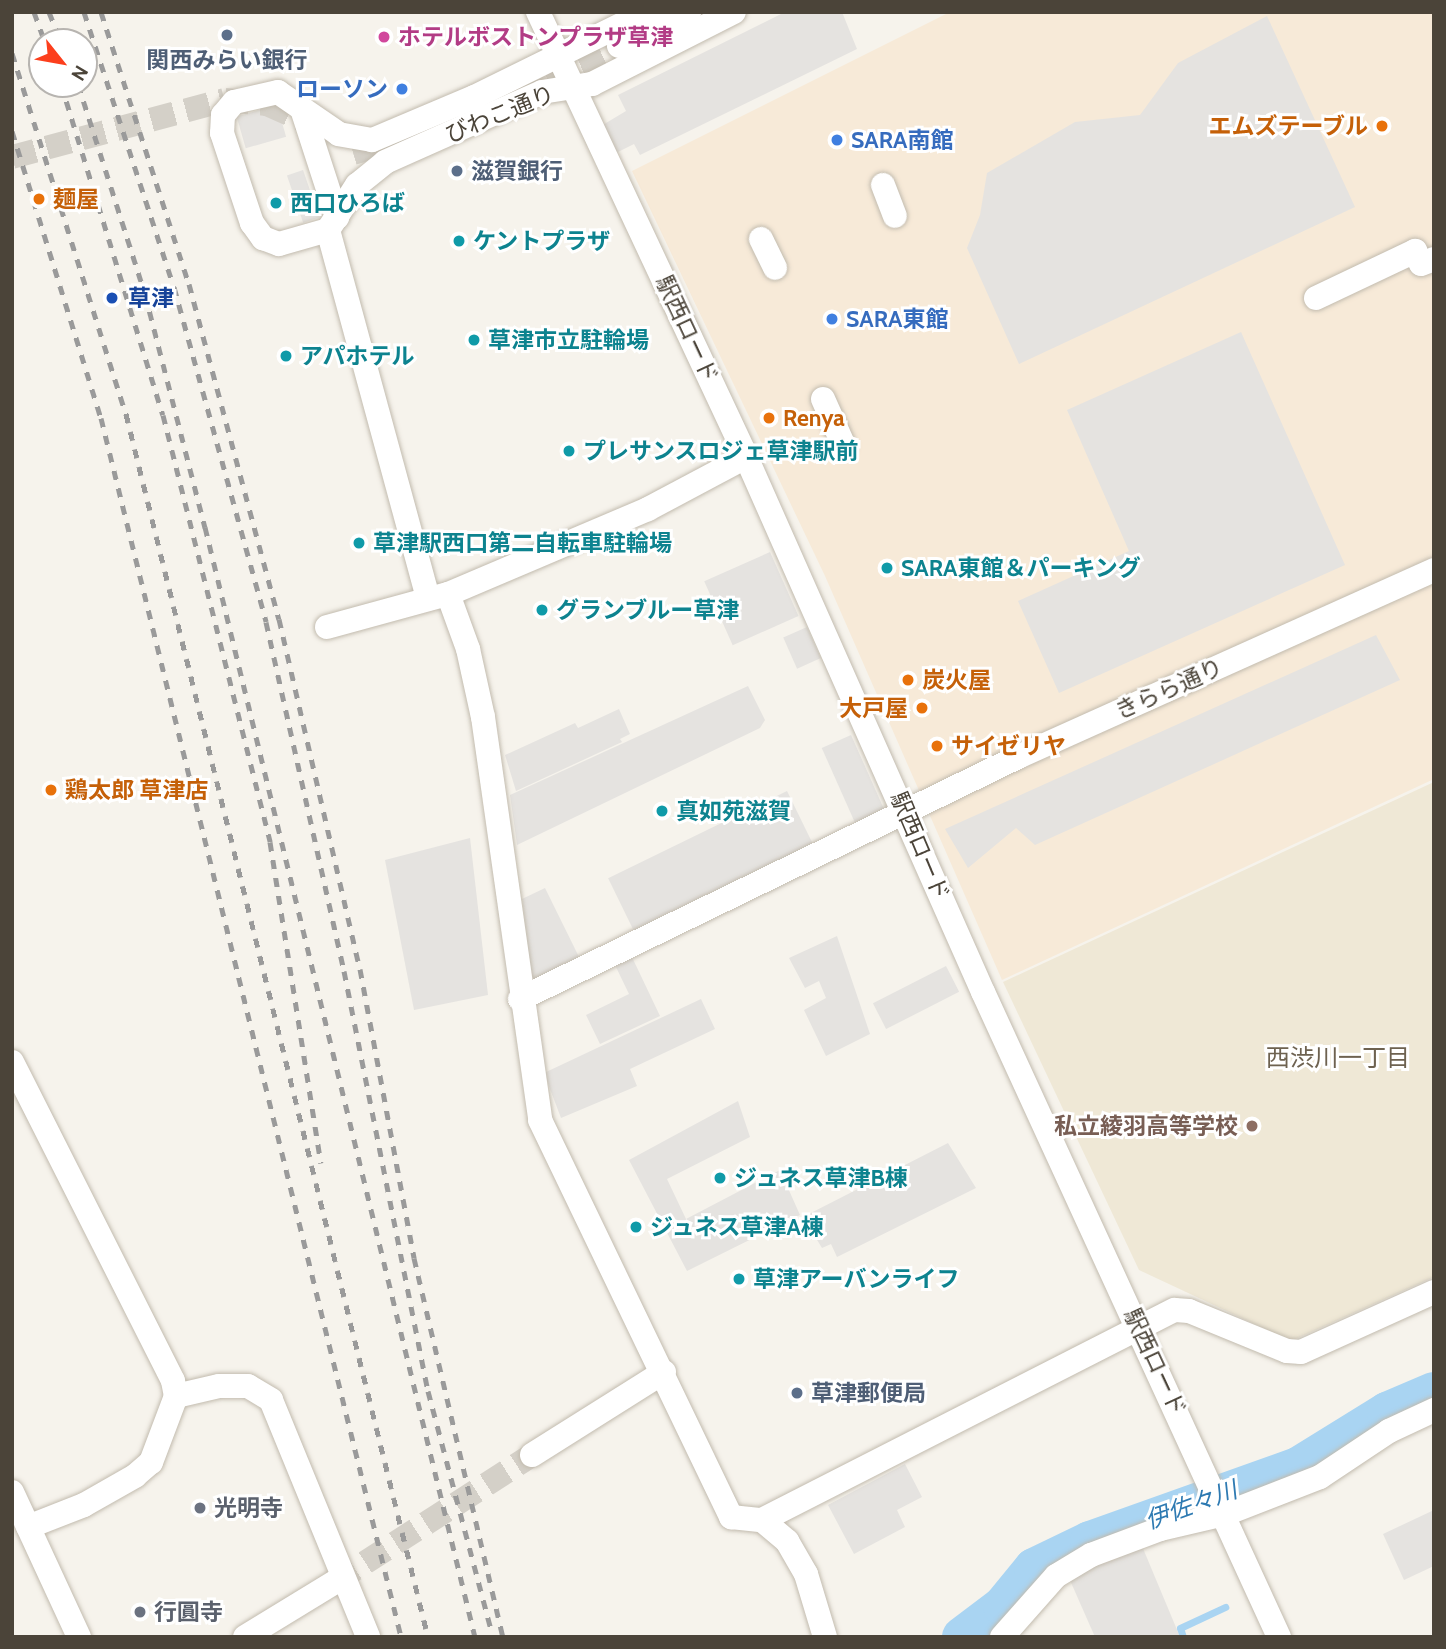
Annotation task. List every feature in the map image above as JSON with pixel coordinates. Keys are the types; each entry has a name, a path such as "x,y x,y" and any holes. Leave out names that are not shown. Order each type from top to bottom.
{"street":[{"name":"駅西ロード","path":"538,12 556,57 746,457 983,992 1208,1477 1279,1637"},
{"name":"びわこ通り","path":"647,12 556,57 372,140 346,137 270,90 234,102 223,115 222,133 258,233 279,244 332,223 357,185 385,162 542,92 592,84 734,12"},
{"path":"619,46 689,12"},
{"path":"302,110 438,597 468,649 483,718 520,999 540,1120 664,1372 731,1517 762,1520 1175,1311 1189,1311 1287,1351 1301,1352 1434,1292"},
{"path":"883,186 895,216"},
{"path":"761,239 775,268"},
{"path":"1316,298 1415,251 1421,264 1434,259"},
{"path":"823,399 844,446"},
{"path":"327,627 438,597 648,509 746,457"},
{"name":"きらら通り","path":"520,999 905,811 1434,570"},
{"path":"12,1062 173,1381 176,1396 151,1462 135,1476 84,1505 28,1527"},
{"path":"532,1455 664,1372"},
{"path":"176,1396 219,1386 248,1386 271,1400 368,1637"},
{"path":"1002,1637 1056,1576 1091,1555 1160,1529 1320,1477 1377,1438 1434,1410"},
{"path":"12,1492 79,1637"},
{"path":"762,1520 787,1541 806,1574 825,1637"},
{"path":"244,1637 335,1582"}],"shaded area":[{"path":"785,12 842,12 857,49 640,155 634,144 614,154 601,126 626,111 618,95"},
{"path":"950,12 1434,12 1434,779 1002,980 825,576 632,171"},
{"path":"1267,16 1355,207 1019,364 967,248 980,215 987,173 1075,122 1140,115 1178,63"},
{"path":"277,105 286,137 246,148 237,117"},
{"path":"303,170 319,217 303,223 287,176"},
{"path":"1241,332 1345,565 1059,693 1018,601 1129,551 1067,410"},
{"path":"770,552 798,616 733,645 704,581"},
{"path":"807,627 821,658 797,669 783,638"},
{"path":"1376,635 1400,680 1035,845 1016,828 968,868 945,829"},
{"path":"748,686 765,720 760,728 517,845 510,795"},
{"path":"619,709 630,734 620,739 622,742 516,791 505,755 575,723 578,728"},
{"path":"851,735 884,810 855,823 822,748"},
{"name":"私立綾羽高等学校","path":"1434,782 1434,1277 1291,1341 1139,1270 1003,982"},
{"path":"787,791 814,846 635,933 608,878"},
{"path":"470,838 488,995 414,1010 385,860"},
{"path":"545,888 581,961 532,983 522,899"},
{"path":"837,936 870,1034 826,1056 804,1010 826,998 819,981 805,988 789,958"},
{"path":"631,955 660,1016 600,1044 586,1015 629,994 614,963"},
{"path":"946,966 959,992 886,1029 873,1003"},
{"path":"701,999 715,1029 630,1069 637,1086 561,1118 544,1073"},
{"path":"738,1101 750,1137 667,1179 686,1219 780,1170 800,1215 687,1271 629,1160"},
{"path":"948,1143 976,1188 837,1257 831,1244 822,1248 803,1217"},
{"path":"905,1464 922,1497 897,1510 905,1527 854,1554 828,1505"},
{"path":"1434,1510 1434,1566 1404,1580 1383,1534"},
{"path":"1138,1544 1142,1546 1180,1637 1095,1637 1069,1578"}],"waterway":[{"name":"伊佐々川","path":"962,1637 1003,1606 1034,1568 1090,1541 1298,1467 1387,1412 1434,1392"},
{"path":"1183,1637 1180,1628 1225,1607"}],"tunnel":[{"path":"514,93 619,46"},
{"path":"12,157 225,100 267,104 314,125"},
{"path":"353,153 393,141"},
{"path":"335,1582 532,1455"}],"railway":[{"path":"34,12 40,28"},
{"path":"49,12 55,28"},
{"path":"84,12 174,287 266,622 344,971 428,1391 493,1637"},
{"path":"101,12 189,284 279,619 360,969 414,1258 503,1637"},
{"path":"12,53 126,414 428,1637"},
{"path":"65,98 163,415 270,842 321,1163"},
{"path":"82,98 145,294 205,527 475,1637"},
{"path":"12,131 101,418 401,1637"}],"place":[{"name":"関西みらい銀行","path":"227,35"},
{"name":"ホテルボストンプラザ草津","path":"384,37"},
{"name":"ローソン","path":"402,89"},
{"name":"エムズテーブル","path":"1382,126"},
{"name":"SARA南館","path":"837,140"},
{"name":"滋賀銀行","path":"457,171"},
{"name":"麺屋","path":"39,199"},
{"name":"西口ひろば","path":"276,203"},
{"name":"ケントプラザ","path":"459,241"},
{"name":"草津","path":"112,298"},
{"name":"SARA東館","path":"832,319"},
{"name":"草津市立駐輪場","path":"474,340"},
{"name":"アパホテル","path":"286,356"},
{"name":"Renya","path":"769,418"},
{"name":"プレサンスロジェ草津駅前","path":"569,451"},
{"name":"草津駅西口第二自転車駐輪場","path":"359,543"},
{"name":"SARA東館＆パーキング","path":"887,568"},
{"name":"グランブルー草津","path":"542,610"},
{"name":"炭火屋","path":"908,680"},
{"name":"大戸屋","path":"922,708"},
{"name":"サイゼリヤ","path":"937,746"},
{"name":"鶏太郎 草津店","path":"51,790"},
{"name":"真如苑滋賀","path":"662,811"},
{"name":"私立綾羽高等学校","path":"1252,1126"},
{"name":"ジュネス草津B棟","path":"720,1178"},
{"name":"ジュネス草津A棟","path":"636,1227"},
{"name":"草津アーバンライフ","path":"739,1279"},
{"name":"草津郵便局","path":"797,1393"},
{"name":"光明寺","path":"200,1508"},
{"name":"行圓寺","path":"140,1612"}],"district":[{"name":"西渋川一丁目","path":"1338,1058"}]}
